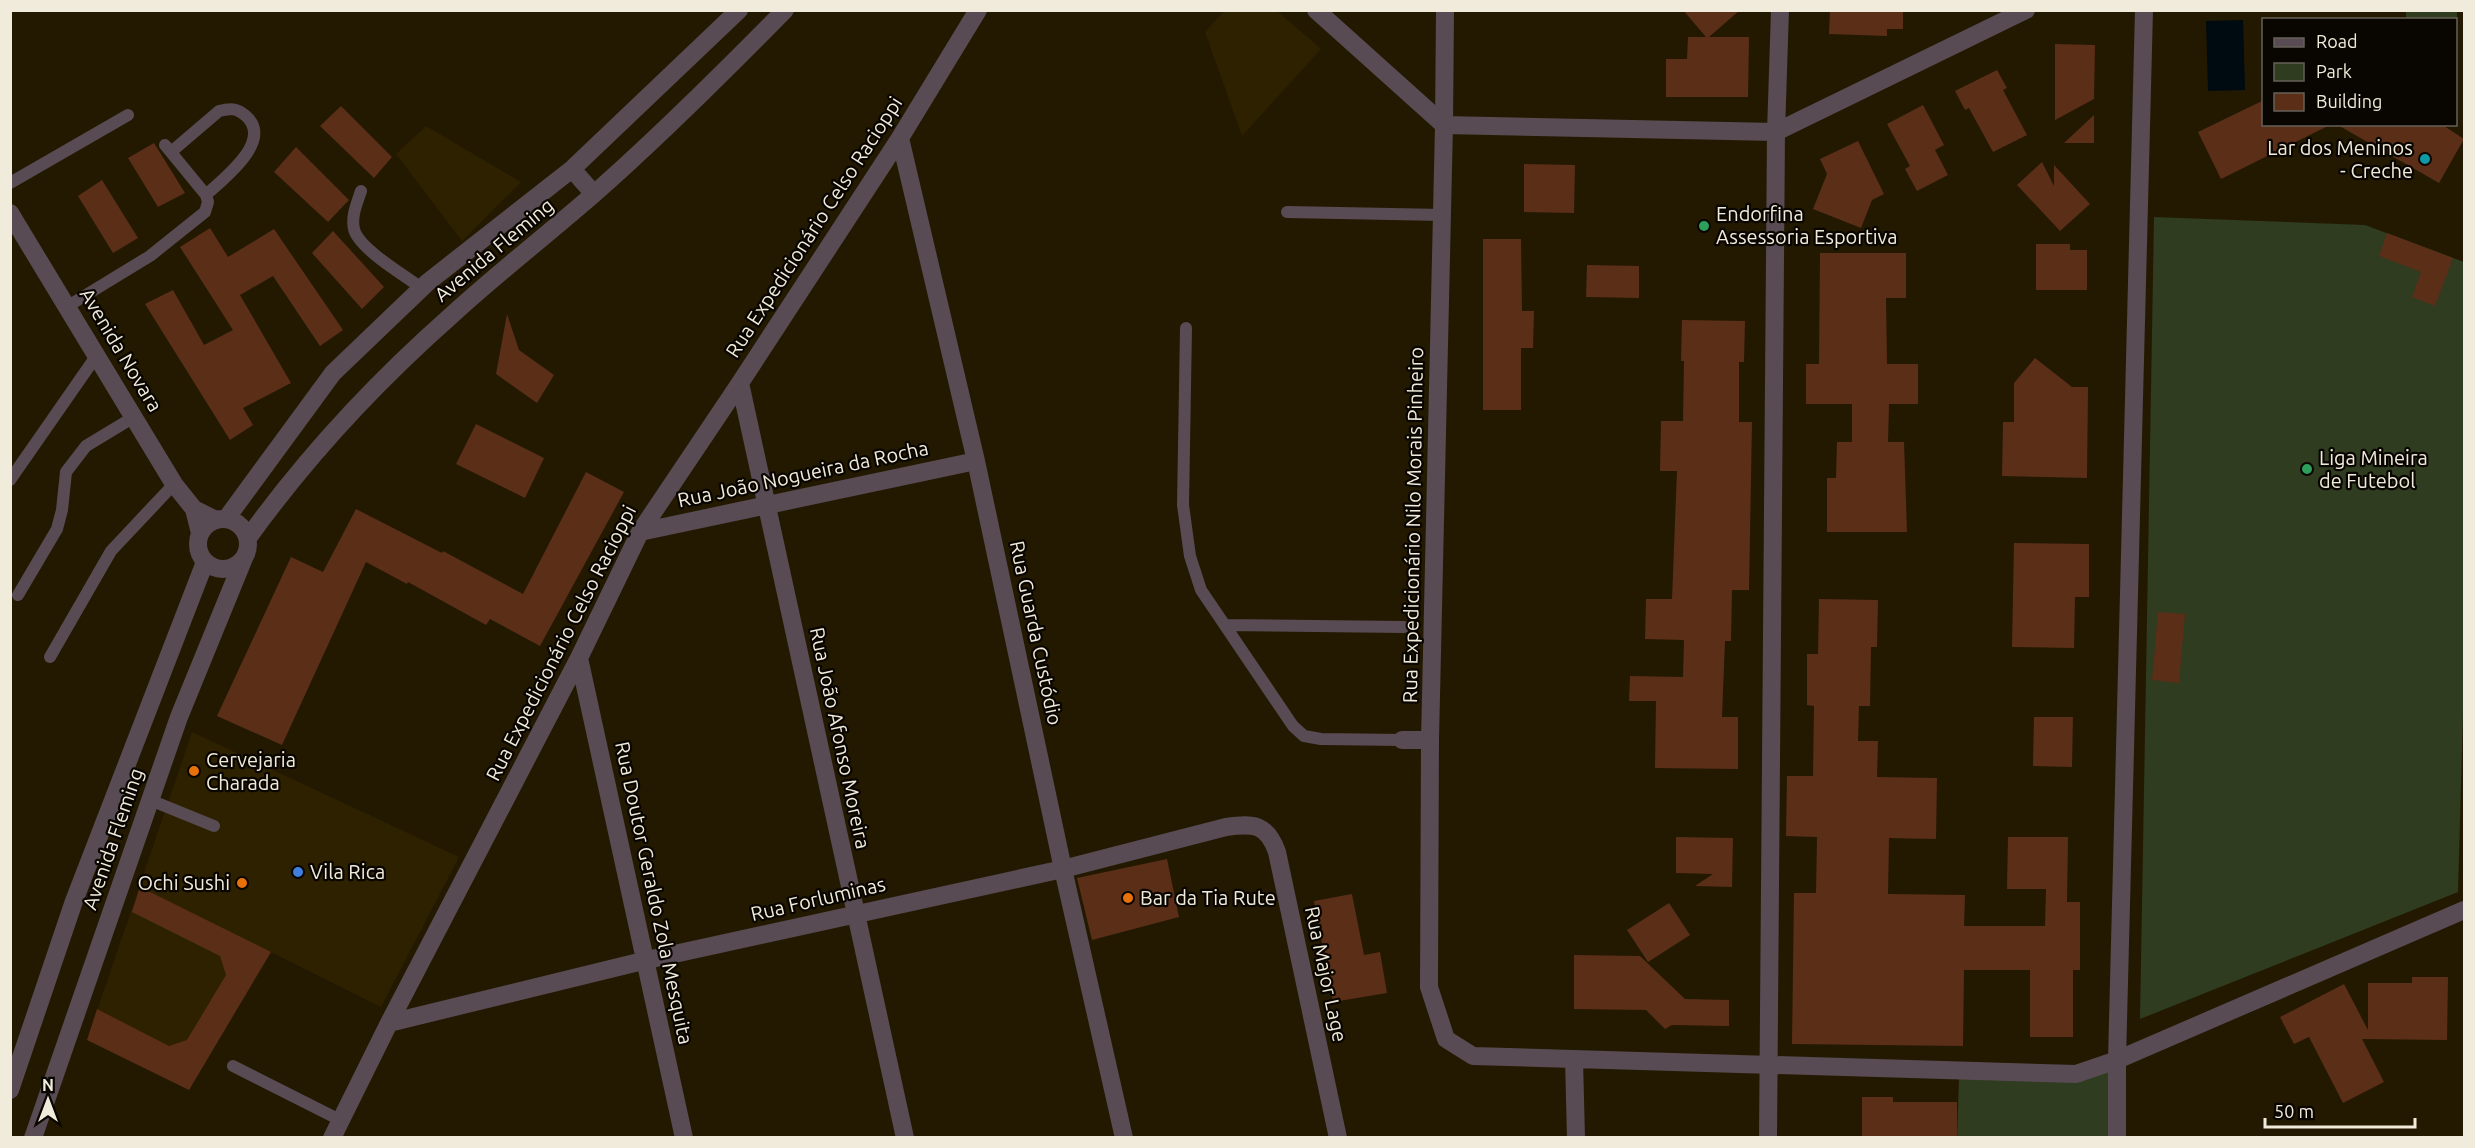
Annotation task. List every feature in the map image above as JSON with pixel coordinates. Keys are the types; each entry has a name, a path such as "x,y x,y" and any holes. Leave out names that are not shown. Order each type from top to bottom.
{"street":[{"name":"Avenida Fleming","path":"221,520 333,373 422,288 572,169 739,10"},
{"name":"Avenida Fleming","path":"248,538 283,490 358,406 452,314 594,194 682,114 785,10"},
{"name":"Rua Expedicionário Celso Racioppi","path":"335,1132 389,1023 579,658 640,532 900,138 978,10"},
{"path":"1316,10 1444,125 1776,132 2026,10"},
{"name":"Rua Expedicionário Nilo Morais Pinheiro","path":"1444,10 1443,215 1430,740 1429,987 1446,1039 1473,1056 1574,1059"},
{"path":"1768,1137 1776,132 1780,10"},
{"path":"2118,1137 2117,1060 2144,10"},
{"name":"Rua Guarda Custódio","path":"900,138 976,461 1063,869 1124,1137"},
{"path":"572,169 594,194"},
{"name":"Avenida Novara","path":"12,217 174,484 194,509 200,533"},
{"name":"Rua João Afonso Moreira","path":"740,383 905,1137"},
{"name":"Rua João Nogueira da Rocha","path":"640,532 976,461"},
{"name":"Avenida Novara","path":"194,509 221,520"},
{"path":"221,520 236,523 248,538 248,549 244,558 230,568 213,567 199,554 200,533 207,525 221,520"},
{"name":"Avenida Fleming","path":"33,1137 179,717 244,558"},
{"name":"Avenida Fleming","path":"10,1090 74,901 205,562"},
{"name":"Rua Doutor Geraldo Zola Mesquita","path":"579,658 684,1137"},
{"path":"1402,740 1430,740"},
{"name":"Rua Forluminas","path":"389,1023 647,960 1063,869 1226,827 1242,825 1258,827"},
{"name":"Rua Major Lage","path":"1258,827 1271,836 1277,852 1338,1137"},
{"path":"1576,1137 1574,1059 2076,1074 2117,1060 2464,910"}],"lane":[{"path":"68,306 150,256 205,212 208,202 206,195 168,149 219,111 228,108 238,110 248,117 254,127 254,141 244,158 206,195"},
{"path":"10,183 128,115"},
{"path":"361,192 354,216 353,226 356,235 364,244 422,288"},
{"path":"1287,212 1443,215"},
{"path":"1186,328 1183,504 1190,556 1201,590 1293,726 1304,736 1321,739 1402,740"},
{"path":"10,480 97,355"},
{"path":"18,595 57,529 62,510 66,472 86,446 134,417"},
{"path":"50,657 111,551 174,484"},
{"path":"1225,626 1404,627"},
{"path":"150,800 214,826"},
{"path":"233,1066 335,1132"}],"shaded area":[{"path":"1224,11 1277,11 1321,49 1242,136 1205,32"},
{"path":"2243,20 2245,90 2208,91 2206,21"},
{"path":"426,126 521,182 462,241 396,154"},
{"name":"Vila Rica","path":"192,732 459,857 381,1007 271,952 189,1090 87,1040"}],"green space":[{"path":"2406,11 2457,11 2457,18 2406,18"},
{"name":"Liga Mineira de Futebol","path":"2154,217 2365,225 2464,262 2464,677 2458,892 2140,1019"},
{"path":"2116,1065 2114,1137 1957,1138 1959,1079"}],"building":[{"path":"1683,10 1740,10 1709,37 1749,37 1748,97 1666,97 1666,59 1687,59 1688,37 1706,37"},
{"path":"1830,10 1903,10 1903,29 1887,29 1887,36 1829,34"},
{"path":"2055,44 2095,45 2094,99 2055,120"},
{"path":"1997,70 2007,88 2003,90 2027,135 1993,152 1969,108 1965,110 1955,91"},
{"path":"2262,101 2262,126 2328,126 2221,179 2198,132"},
{"path":"1923,105 1944,145 1935,150 1948,175 1917,191 1905,169 1910,166 1887,124"},
{"path":"341,106 392,157 374,178 320,126"},
{"path":"2094,115 2094,143 2064,143"},
{"path":"2339,126 2444,126 2464,139 2439,183"},
{"path":"1858,141 1884,194 1872,200 1861,228 1813,209 1827,174 1820,159"},
{"path":"154,143 185,193 158,207 128,158"},
{"path":"296,147 349,200 328,222 274,172"},
{"path":"2042,162 2054,186 2054,165 2090,204 2060,231 2017,185"},
{"path":"1524,164 1575,165 1574,213 1524,212"},
{"path":"102,180 138,238 113,253 78,196"},
{"path":"210,228 228,257 274,229 343,330 320,346 273,276 240,295 291,383 243,408 253,425 230,440 145,304 173,290 204,345 233,330 180,247"},
{"path":"333,231 384,287 362,309 312,253"},
{"path":"2387,233 2453,258 2435,306 2412,297 2421,272 2379,256"},
{"path":"1483,239 1521,239 1522,311 1534,311 1533,348 1521,348 1521,410 1483,410"},
{"path":"2036,244 2070,244 2070,250 2087,250 2087,290 2036,290"},
{"path":"1820,253 1906,253 1906,298 1886,298 1887,364 1918,364 1918,404 1889,404 1888,442 1904,442 1907,532 1827,532 1827,478 1836,478 1837,442 1852,442 1852,404 1806,404 1806,364 1819,364"},
{"path":"1587,265 1639,266 1639,298 1586,297"},
{"path":"507,314 519,350 554,375 537,403 496,374"},
{"path":"1682,320 1745,321 1744,362 1739,362 1739,422 1752,422 1749,590 1732,590 1731,641 1725,641 1722,717 1738,717 1738,769 1655,768 1656,701 1629,701 1630,676 1683,677 1684,640 1645,639 1646,599 1672,599 1677,471 1660,471 1661,421 1683,421"},
{"path":"2035,358 2072,387 2088,387 2087,478 2002,476 2003,422 2014,422 2014,383"},
{"path":"476,424 544,458 525,498 456,464"},
{"path":"586,472 624,492 540,646 490,619 486,625 408,582 407,584 366,562 282,745 217,716 291,557 323,572 356,509 442,553 443,551 523,594"},
{"path":"2014,543 2089,544 2089,597 2075,597 2074,648 2012,647"},
{"path":"1819,599 1878,600 1877,647 1871,647 1870,706 1859,706 1858,741 1878,741 1877,777 1937,778 1936,839 1889,838 1888,894 1965,895 1964,926 2045,926 2046,889 2007,889 2008,837 2068,837 2067,902 2080,902 2080,970 2073,970 2073,1037 2030,1037 2030,970 1964,970 1963,1046 1792,1044 1794,893 1816,893 1817,837 1786,836 1787,776 1813,776 1814,706 1807,705 1807,654 1818,654"},
{"path":"2158,612 2185,614 2179,683 2152,680"},
{"path":"2034,717 2073,717 2072,767 2033,766"},
{"path":"1676,837 1733,838 1732,887 1695,886 1713,874 1676,873"},
{"name":"Bar da Tia Rute","path":"1167,859 1179,917 1092,940 1077,878"},
{"path":"140,887 271,952 189,1090 87,1040 97,1009 169,1046 187,1040 226,975 220,956 132,912"},
{"path":"1352,894 1364,955 1380,952 1387,993 1333,1002 1314,901"},
{"path":"1669,903 1690,935 1648,962 1627,930"},
{"path":"1574,955 1640,956 1685,999 1729,1000 1729,1026 1672,1025 1665,1029 1646,1010 1574,1009"},
{"path":"2412,977 2448,977 2447,1040 2362,1039 2384,1082 2343,1103 2309,1037 2294,1044 2280,1017 2344,984 2368,1030 2368,983 2412,983"},
{"path":"1862,1097 1893,1097 1893,1102 1957,1102 1957,1137 1862,1137"}],"place":[{"name":"Lar dos Meninos - Creche","path":"2425,159"},
{"name":"Endorfina Assessoria Esportiva","path":"1704,226"},
{"name":"Liga Mineira de Futebol","path":"2307,469"},
{"name":"Cervejaria Charada","path":"194,771"},
{"name":"Vila Rica","path":"298,872"},
{"name":"Ochi Sushi","path":"242,883"},
{"name":"Bar da Tia Rute","path":"1128,898"}]}
